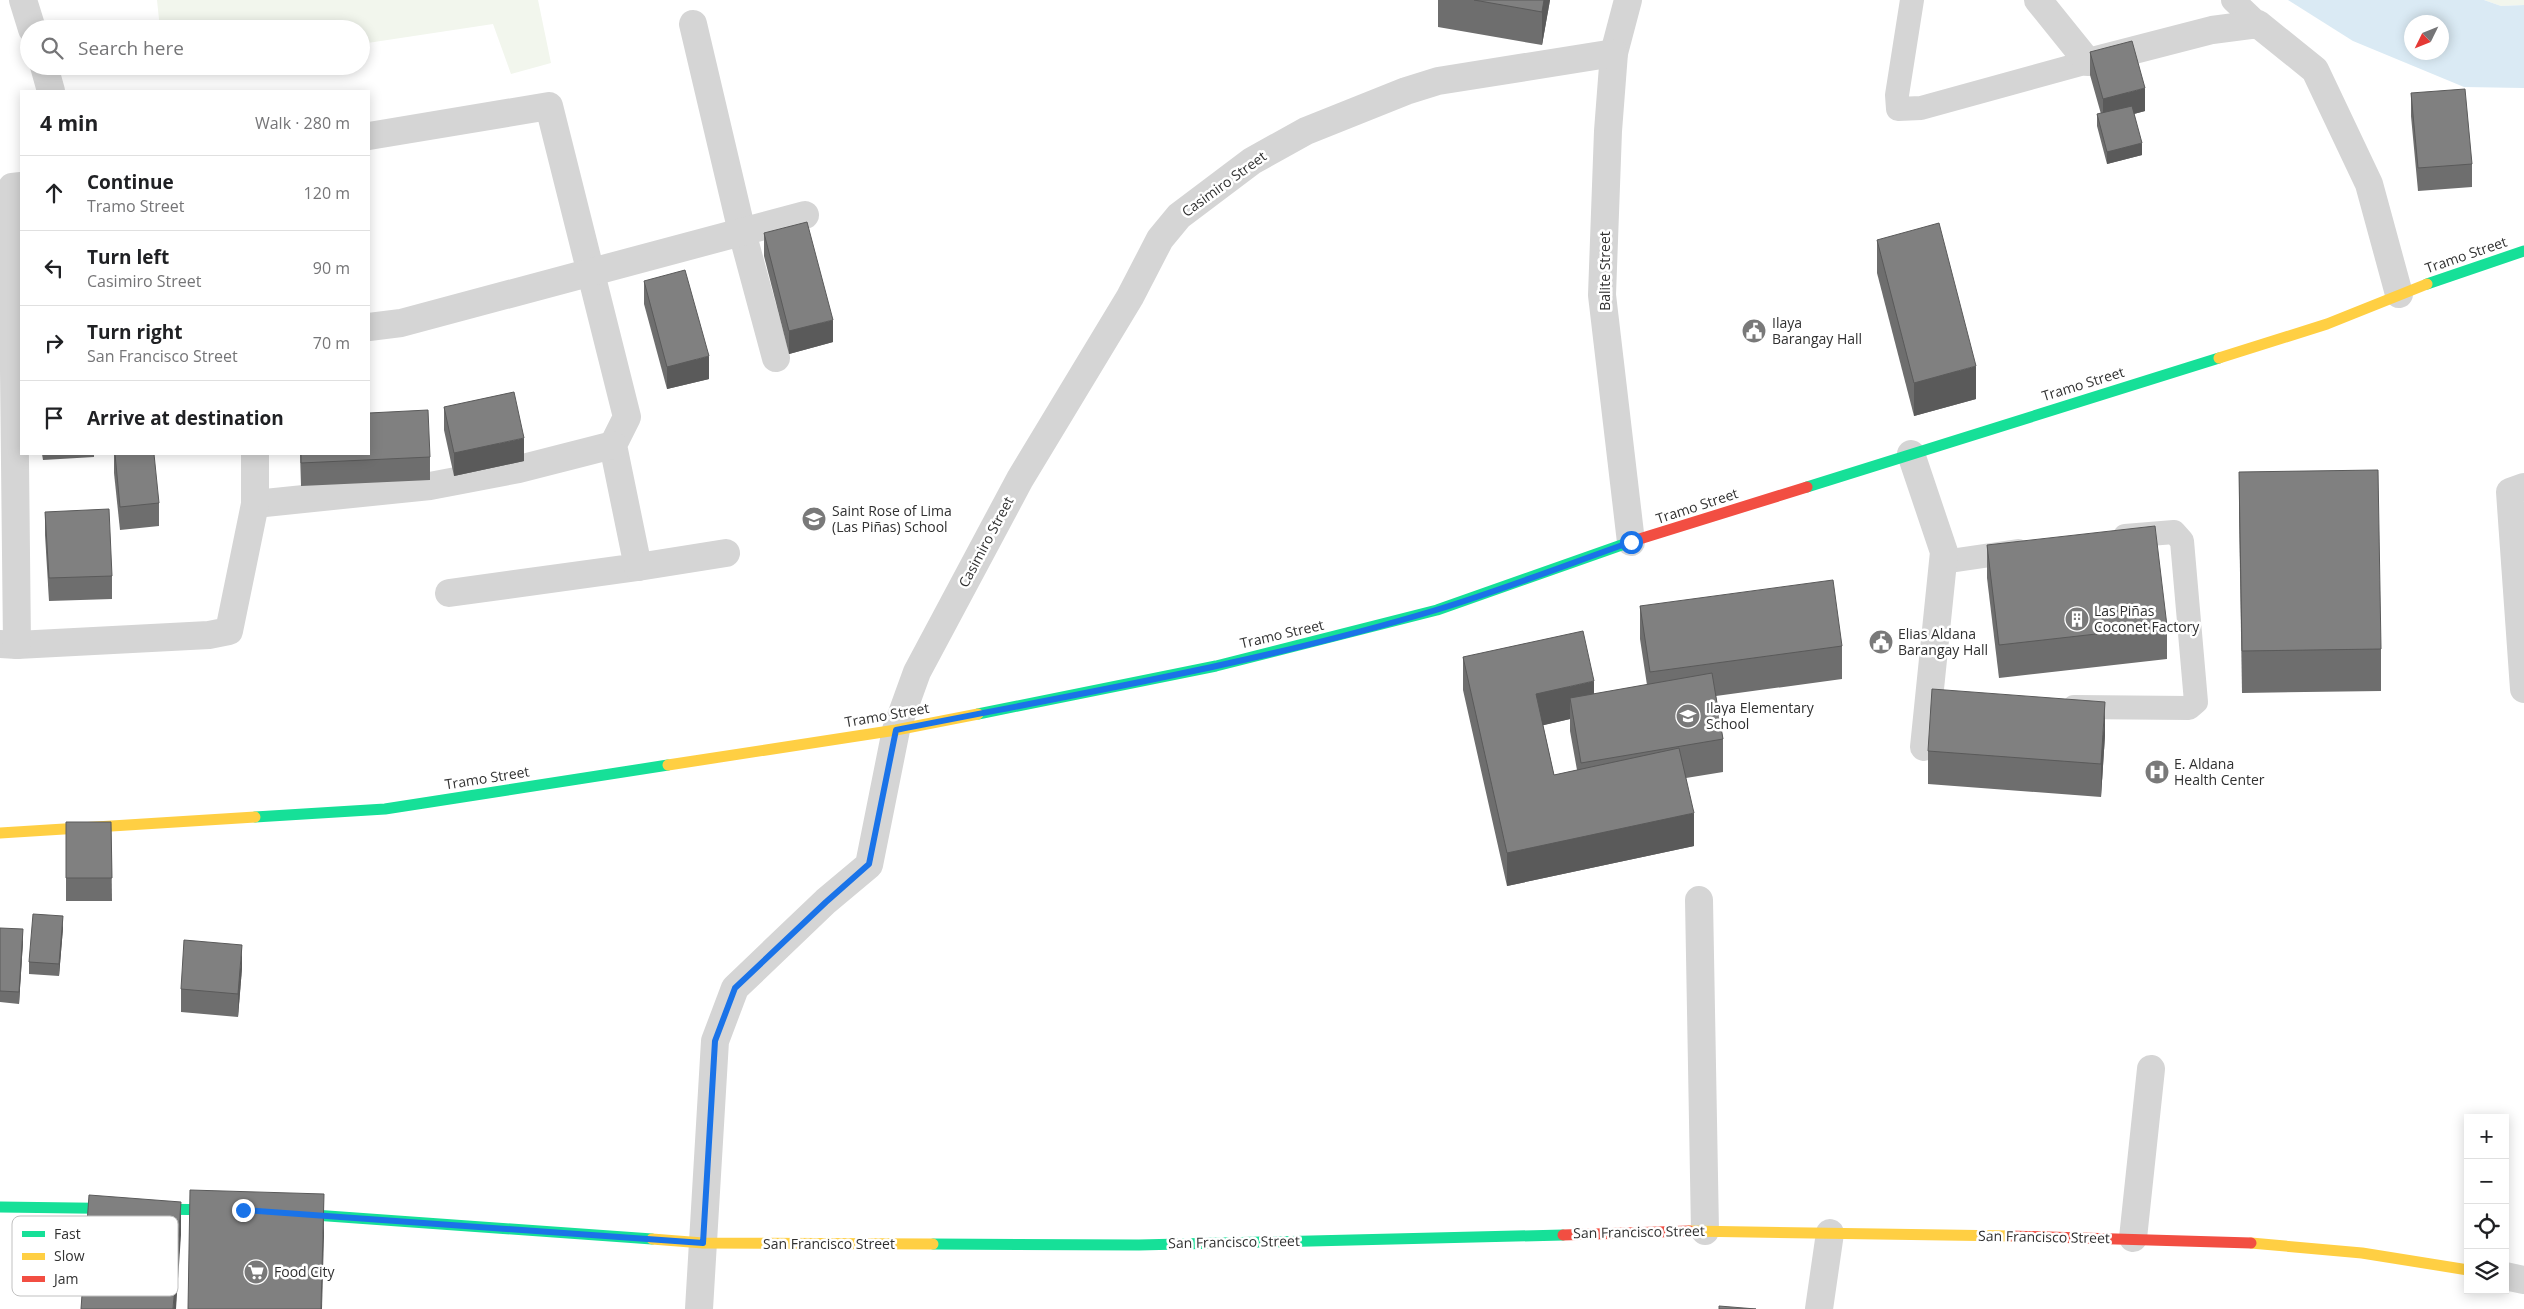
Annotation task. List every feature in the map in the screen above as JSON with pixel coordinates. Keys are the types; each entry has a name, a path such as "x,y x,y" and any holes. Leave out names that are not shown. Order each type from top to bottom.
{"street":[{"path":"23,0 29,20"},
{"name":"Balite Street","path":"1628,0 1614,52 1608,131 1602,295 1631,542"},
{"path":"2038,0 2088,62 2212,30 2258,24 2315,70 2369,184 2400,294"},
{"path":"693,24 742,232 776,358"},
{"name":"Casimiro Street","path":"699,1309 715,1041 735,988 869,864 896,730 917,672 1020,479 1130,297 1160,239 1179,216 1252,161 1306,131 1406,91 1438,81 1614,52"},
{"path":"47,75 51,90"},
{"path":"370,136 548,106 627,417 614,445 638,567"},
{"path":"20,186 12,187 8,644 208,635 230,631 255,504 255,455"},
{"path":"370,327 401,322 805,215"},
{"name":"Tramo Street","path":"0,833 385,809 896,730 1216,666 1437,610 1631,542 2327,324 2400,294 2524,251"},
{"path":"255,504 430,486 519,469 614,445"},
{"path":"1911,454 1944,552 1938,705 1924,747"},
{"path":"2517,489 2524,690"},
{"path":"449,593 726,553"},
{"path":"1699,900 1705,1231"},
{"path":"2133,1238 2151,1069"},
{"path":"0,1207 233,1210"},
{"name":"San Francisco Street","path":"272,1212 703,1243 1139,1245 1705,1231 2133,1238 2232,1241 2362,1253 2464,1269"},
{"path":"1820,1309 1830,1233"},
{"path":"2509,1277 2524,1280"}],"lane":[{"path":"1912,0 1897,95 1898,109 1921,108 2088,62"},
{"path":"2233,0 2258,24"},
{"path":"2054,706 2189,708 2196,702 2182,541 2174,532 2160,531 2101,540"},
{"path":"1943,562 2042,548"}],"shaded area":[{"path":"157,0 538,0 551,63 511,74 493,24 370,43 370,20 159,20"},
{"path":"2288,0 2484,0 2501,6 2524,5 2524,88 2464,87 2353,41"},
{"path":"2484,0 2524,0 2524,5 2501,6"}],"building":[{"path":"1474,0 1544,0 1542,12"},
{"path":"2132,41 2145,88 2103,99 2090,52"},
{"path":"2465,89 2472,164 2418,168 2411,93"},
{"path":"2132,106 2142,143 2107,152 2097,114"},
{"path":"807,222 833,320 789,331 764,233"},
{"path":"1939,223 1976,366 1914,383 1877,240"},
{"path":"685,270 709,356 667,367 644,281"},
{"path":"514,392 524,438 454,453 444,407"},
{"path":"428,410 430,457 301,463 301,455 370,455 370,413"},
{"path":"115,455 154,455 159,503 120,507"},
{"path":"2378,470 2381,649 2242,651 2239,472"},
{"path":"109,509 112,576 49,578 45,512"},
{"name":"Las Piñas Coconet Factory","path":"2155,526 2167,626 1999,645 1987,545"},
{"path":"1833,580 1842,646 1650,672 1640,606"},
{"path":"1583,631 1594,681 1536,694 1554,775 1679,748 1694,813 1507,853 1463,657"},
{"path":"1712,673 1723,739 1581,763 1570,698"},
{"path":"1932,689 2105,702 2101,764 1928,751"},
{"path":"66,822 111,822 112,878 66,878"},
{"path":"33,914 63,916 59,964 29,962"},
{"path":"0,928 23,929 19,992 0,991"},
{"path":"184,940 242,945 238,994 181,989"},
{"name":"Food City","path":"190,1190 324,1194 321,1309 188,1309"},
{"path":"89,1195 181,1202 178,1242 178,1216 88,1216"},
{"path":"82,1296 174,1296 173,1309 81,1309"},
{"path":"1719,1306 1756,1309 1719,1309"}],"traffic: fast":[{"path":"2427,284 2524,251"},
{"path":"1807,487 2219,358"},
{"path":"978,714 1216,666 1437,610 1633,541"},
{"path":"255,817 385,809 668,765"},
{"path":"0,1207 226,1210"},
{"path":"286,1213 652,1239"},
{"path":"933,1244 1139,1245 1563,1235"}],"traffic: slow":[{"path":"2219,358 2327,324 2427,284"},
{"path":"668,765 896,730 978,714"},
{"path":"0,833 255,817"},
{"path":"1689,1231 2011,1236"},
{"path":"652,1239 703,1243 933,1244"},
{"path":"2251,1243 2362,1253 2464,1269"}],"traffic: jam":[{"path":"1633,541 1807,487"},
{"path":"1563,1235 1689,1231"},
{"path":"2011,1236 2251,1243"}],"place":[{"name":"Ilaya Barangay Hall","path":"1754,331"},
{"name":"Saint Rose of Lima (Las Piñas) School","path":"814,519"},
{"name":"Las Piñas Coconet Factory","path":"2077,619"},
{"name":"Elias Aldana Barangay Hall","path":"1881,642"},
{"name":"Ilaya Elementary School","path":"1688,716"},
{"name":"E. Aldana Health Center","path":"2157,772"},
{"name":"Food City","path":"256,1272"}],"route":[{"path":"243,1210 703,1243 715,1041 735,988 869,864 896,730 1216,666 1336,637 1437,610 1631,542"}]}
